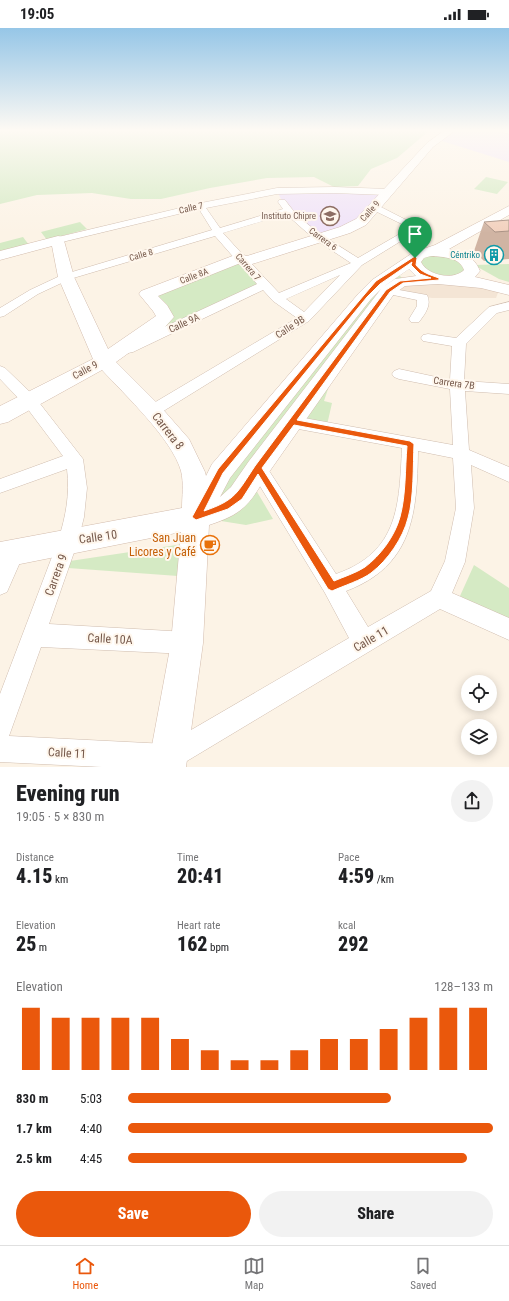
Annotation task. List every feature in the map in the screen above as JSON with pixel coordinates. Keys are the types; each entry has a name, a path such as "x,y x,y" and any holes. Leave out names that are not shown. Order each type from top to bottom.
{"street":[{"name":"Calle 9","path":"242,260 321,238 345,230 361,222 412,164"},
{"name":"Calle 7","path":"0,256 58,240 201,206 277,192 334,190 386,192"},
{"name":"Carrera 6","path":"277,192 287,211 321,238 358,263"},
{"name":"Carrera 7","path":"201,206 218,232 264,285 277,298 305,318"},
{"name":"Calle 9B","path":"152,411 305,318 358,263 417,228 374,207"},
{"path":"196,517 221,471 378,282 420,255 440,248 509,210"},
{"name":"Calle 8","path":"0,313 34,292 66,277 287,211"},
{"path":"458,280 470,275 472,271 470,264 464,255 464,249 467,241 509,216"},
{"name":"Carrera 8","path":"58,240 66,277 104,360 152,411 181,445 193,472 196,517 187,643 174,764"},
{"path":"420,255 448,253 493,278 509,284"},
{"path":"420,255 414,265 422,273 438,279"},
{"name":"Calle 8A","path":"165,317 161,309 147,294 242,260"},
{"path":"277,298 358,263"},
{"path":"388,291 402,282 438,279 482,283 509,290"},
{"name":"Calle 9A","path":"104,360 264,285"},
{"path":"388,291 423,298 423,306 415,319"},
{"name":"Calle 10","path":"7,553 68,541 135,532 196,517 226,507 239,497 258,468 388,291"},
{"path":"509,306 493,310 459,343 457,386 465,508 455,562 439,598 509,629"},
{"name":"Calle 9","path":"0,416 104,360 159,323 165,317"},
{"path":"428,338 459,343"},
{"path":"0,371 29,400 75,459 0,486"},
{"name":"Carrera 7B","path":"399,374 457,386 509,388"},
{"path":"293,422 461,453 509,475"},
{"path":"332,586 367,571 382,557 394,540 404,518 408,485 410,444"},
{"name":"Carrera 9","path":"0,728 68,541 75,517 78,488 75,459"},
{"path":"258,468 332,586 364,643"},
{"path":"0,585 7,553"},
{"name":"Calle 11","path":"0,749 174,764 364,643 439,598"},
{"name":"Calle 10A","path":"34,635 187,643"}],"shaded area":[{"name":"Instituto Chipre","path":"277,191 387,192 361,222 323,237 287,211"},
{"path":"409,282 432,282 499,290 496,298 432,298 403,293 398,287"}],"green space":[{"path":"0,164 382,164 371,169 358,186 334,187 314,177 267,178 210,188 161,199 131,199 92,193 37,195 0,204"},
{"path":"486,177 508,182 497,194 474,189"},
{"path":"80,222 87,229 47,240 41,232"},
{"path":"23,237 29,245 0,252 0,243"},
{"path":"428,256 449,257 457,261 465,270 457,276 438,276 424,270 420,261"},
{"path":"239,257 264,285 104,361 167,317 155,293"},
{"path":"509,264 509,282 499,279 474,265"},
{"path":"398,274 402,278 392,284 253,485 273,519 246,525 196,517 207,506 371,297"},
{"path":"329,386 324,401 332,403 327,425 301,420"},
{"path":"183,544 178,576 68,568 70,561"},
{"path":"474,565 509,588 509,623 460,596"}],"building":[{"path":"509,220 509,231 495,232 484,222"}],"place":[{"name":"Instituto Chipre","path":"330,216"},
{"name":"Céntriko","path":"494,255"},
{"name":"San Juan Licores y Café","path":"210,545"}],"route":[{"path":"415,258 378,282 365,296 221,471 196,517 226,507 239,497 258,468 293,422 410,444 408,485 404,518 394,540 382,557 367,571 332,586 258,468 388,291 394,286 409,280 438,279 422,273 417,269 413,261 415,258"}]}
